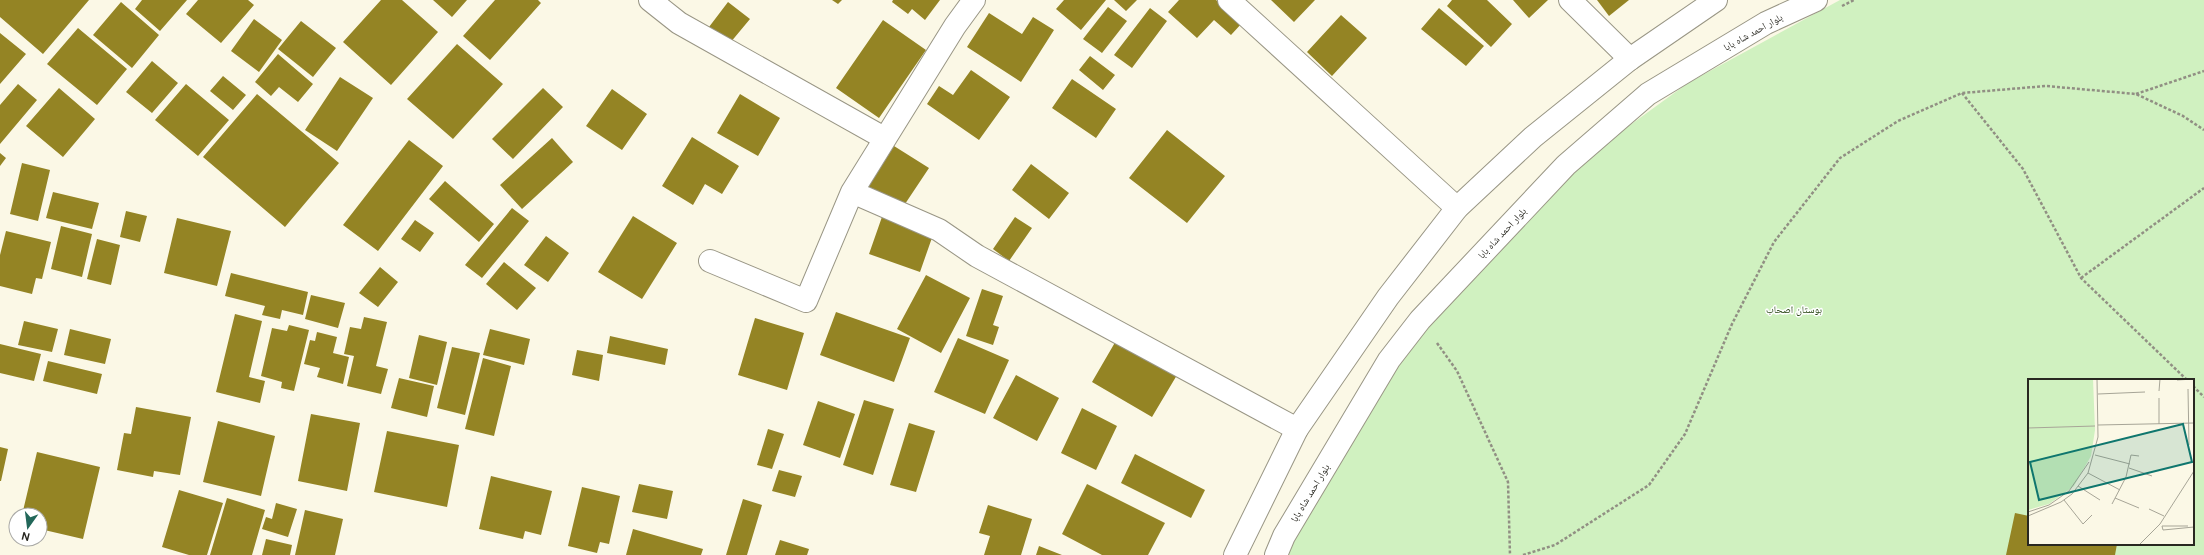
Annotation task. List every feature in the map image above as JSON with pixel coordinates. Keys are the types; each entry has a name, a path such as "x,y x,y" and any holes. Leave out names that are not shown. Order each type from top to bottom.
{"main road":[{"path":"650,0 679,24 884,138"},
{"path":"710,261 806,301 852,192 884,138 908,103 955,26 974,0"},
{"path":"1229,0 1457,208"},
{"path":"1570,0 1630,58"},
{"path":"1235,555 1297,429 1388,297 1457,208 1533,137 1630,58 1716,0"},
{"name":"بلوار احمد شاه بابا","path":"1276,555 1284,536 1389,360 1420,320 1566,165 1648,94 1766,23 1816,0"},
{"path":"852,192 939,230 977,256 1297,429"}],"path":[{"path":"2136,94 2204,71"},
{"path":"1523,555 1555,545 1649,486 1685,434 1732,324 1774,242 1840,158 1898,121 1962,92 2046,86 2136,94 2183,116 2204,130"},
{"path":"1962,92 2023,169 2081,278 2186,379"},
{"path":"2081,278 2204,188"},
{"path":"1420,320 1457,371 1508,482 1510,555"},
{"path":"2194,387 2204,397"}],"green space":[{"name":"بوستان اصحاب","path":"1840,0 2204,0 2204,555 1288,555 1296,535 1356,426 1422,333 1495,251 1593,152 1688,83"}],"building":[{"path":"0,0 89,0 43,54 0,17"},
{"path":"142,0 187,0 160,31 135,9"},
{"path":"198,0 248,0 254,5 221,43 186,14"},
{"path":"381,0 402,0 438,32 391,85 343,42"},
{"path":"433,0 467,0 452,17"},
{"path":"495,0 538,0 541,3 490,60 463,36"},
{"path":"832,0 842,0 838,4"},
{"path":"893,0 940,0 925,20 912,9 908,14 892,2"},
{"path":"1064,0 1106,0 1081,30 1056,9"},
{"path":"1114,0 1137,0 1126,11"},
{"path":"1179,0 1216,0 1242,23 1231,35 1214,20 1197,38 1168,12"},
{"path":"1271,0 1315,0 1294,22"},
{"path":"1452,0 1487,0 1512,24 1491,47 1447,6"},
{"path":"1513,0 1548,0 1529,18"},
{"path":"1597,0 1629,0 1609,16"},
{"path":"121,2 159,35 132,68 93,35"},
{"path":"728,2 750,19 730,43 709,27"},
{"path":"1108,7 1127,21 1102,53 1083,39"},
{"path":"1150,8 1167,21 1132,68 1114,55"},
{"path":"1439,8 1484,46 1466,66 1421,29"},
{"path":"989,13 1022,34 1033,17 1054,30 1021,82 967,47"},
{"path":"1341,15 1367,38 1332,76 1307,52"},
{"path":"254,19 282,40 259,72 231,51"},
{"path":"883,20 926,50 879,118 836,88"},
{"path":"301,21 336,48 313,77 278,49"},
{"path":"78,28 127,69 97,105 47,64"},
{"path":"0,33 26,54 0,84"},
{"path":"457,44 503,84 453,139 407,99"},
{"path":"278,54 313,84 298,102 279,87 271,96 255,82"},
{"path":"1090,56 1115,75 1103,90 1079,70"},
{"path":"152,61 178,83 152,113 126,92"},
{"path":"971,70 1010,97 979,140 927,104 939,86 953,95"},
{"path":"223,76 246,95 233,110 210,91"},
{"path":"340,77 373,98 337,151 305,130"},
{"path":"1072,79 1116,109 1096,138 1052,108"},
{"path":"18,84 37,100 0,144 0,105"},
{"path":"186,84 229,120 198,156 155,120"},
{"path":"59,88 95,119 63,157 26,126"},
{"path":"543,88 563,107 513,159 492,139"},
{"path":"612,89 647,114 622,150 586,126"},
{"path":"257,94 339,163 285,227 203,157"},
{"path":"740,94 780,118 758,156 717,133"},
{"path":"1167,130 1225,176 1187,223 1129,178"},
{"path":"692,137 739,166 722,194 705,184 693,205 662,186"},
{"path":"552,138 573,162 522,209 500,185"},
{"path":"409,140 443,166 378,251 343,225"},
{"path":"894,146 929,168 901,210 867,189"},
{"path":"0,153 6,158 0,166"},
{"path":"22,163 50,170 38,221 10,214"},
{"path":"1031,164 1069,193 1049,219 1012,190"},
{"path":"445,181 494,224 479,242 429,199"},
{"path":"53,192 99,203 92,229 46,218"},
{"path":"512,208 529,221 482,278 465,265"},
{"path":"126,211 147,216 140,242 120,237"},
{"path":"883,214 934,232 920,272 869,254"},
{"path":"633,216 677,243 642,299 598,272"},
{"path":"1015,217 1032,228 1009,261 993,249"},
{"path":"177,218 231,231 217,286 164,273"},
{"path":"415,220 434,233 420,252 401,239"},
{"path":"61,226 92,234 82,277 51,269"},
{"path":"6,231 51,242 42,279 36,278 32,294 0,286 0,255"},
{"path":"546,236 569,253 548,282 524,265"},
{"path":"97,239 120,245 111,285 87,279"},
{"path":"504,262 536,288 517,310 486,284"},
{"path":"380,267 398,282 378,307 359,293"},
{"path":"231,273 308,292 303,315 282,310 280,319 262,315 265,306 225,296"},
{"path":"926,275 970,298 941,353 897,329"},
{"path":"982,289 1003,296 993,325 999,327 993,345 966,336"},
{"path":"311,295 345,303 338,328 305,319"},
{"path":"836,312 910,338 894,382 820,355"},
{"path":"235,314 262,321 249,377 265,381 260,403 216,392"},
{"path":"364,317 387,322 376,366 388,369 381,394 347,386 354,356 344,354 350,327 361,329"},
{"path":"755,318 804,333 787,390 738,375"},
{"path":"24,321 58,329 52,352 18,345"},
{"path":"289,325 309,330 294,391 281,388 282,382 261,376 272,328 287,331"},
{"path":"70,329 111,339 105,364 64,355"},
{"path":"490,329 530,339 524,365 483,355"},
{"path":"317,332 337,337 333,353 349,357 343,384 317,377 320,368 304,364 310,340 315,341"},
{"path":"419,335 447,342 437,385 409,378"},
{"path":"610,336 668,349 665,365 607,353"},
{"path":"958,338 1009,360 985,414 934,392"},
{"path":"1117,339 1177,375 1152,417 1092,382"},
{"path":"0,344 41,354 34,381 0,373"},
{"path":"452,347 480,353 465,415 437,408"},
{"path":"577,350 603,355 599,381 572,375"},
{"path":"483,358 511,366 494,436 465,429"},
{"path":"48,361 102,374 97,394 43,381"},
{"path":"1016,375 1059,398 1037,441 993,418"},
{"path":"399,378 434,386 427,417 391,408"},
{"path":"864,400 894,409 873,475 843,465"},
{"path":"818,401 855,414 840,458 803,445"},
{"path":"136,407 191,417 180,475 154,471 153,477 117,470 124,433 131,434"},
{"path":"1082,408 1117,426 1096,470 1061,453"},
{"path":"311,414 360,423 347,491 298,481"},
{"path":"218,421 275,436 261,496 203,482"},
{"path":"909,423 935,431 916,492 890,485"},
{"path":"768,429 784,434 772,469 757,465"},
{"path":"387,431 459,445 447,507 374,492"},
{"path":"0,447 8,449 1,481 0,481"},
{"path":"37,452 100,467 83,539 48,531 48,507 24,507"},
{"path":"1135,454 1205,490 1191,518 1121,483"},
{"path":"779,470 802,476 795,497 772,491"},
{"path":"491,476 552,491 541,535 525,531 523,539 479,529"},
{"path":"639,484 673,491 667,519 632,512"},
{"path":"1087,484 1165,523 1148,555 1102,555 1062,534"},
{"path":"582,487 620,496 609,544 600,542 597,553 568,546"},
{"path":"179,490 223,503 207,555 189,555 162,547"},
{"path":"227,498 265,510 252,555 210,555"},
{"path":"743,499 762,505 747,555 726,555"},
{"path":"276,503 297,509 288,537 262,529 266,517 272,519"},
{"path":"988,505 1032,519 1021,555 984,555 990,536 979,533"},
{"path":"305,510 343,519 335,555 295,555"},
{"path":"2015,513 2028,516 2028,545 2117,545 2115,555 2006,555"},
{"path":"633,529 703,549 701,555 626,555"},
{"path":"266,539 292,545 290,555 262,555"},
{"path":"780,540 809,549 807,555 775,555"},
{"path":"1039,546 1062,555 1036,555"}]}
